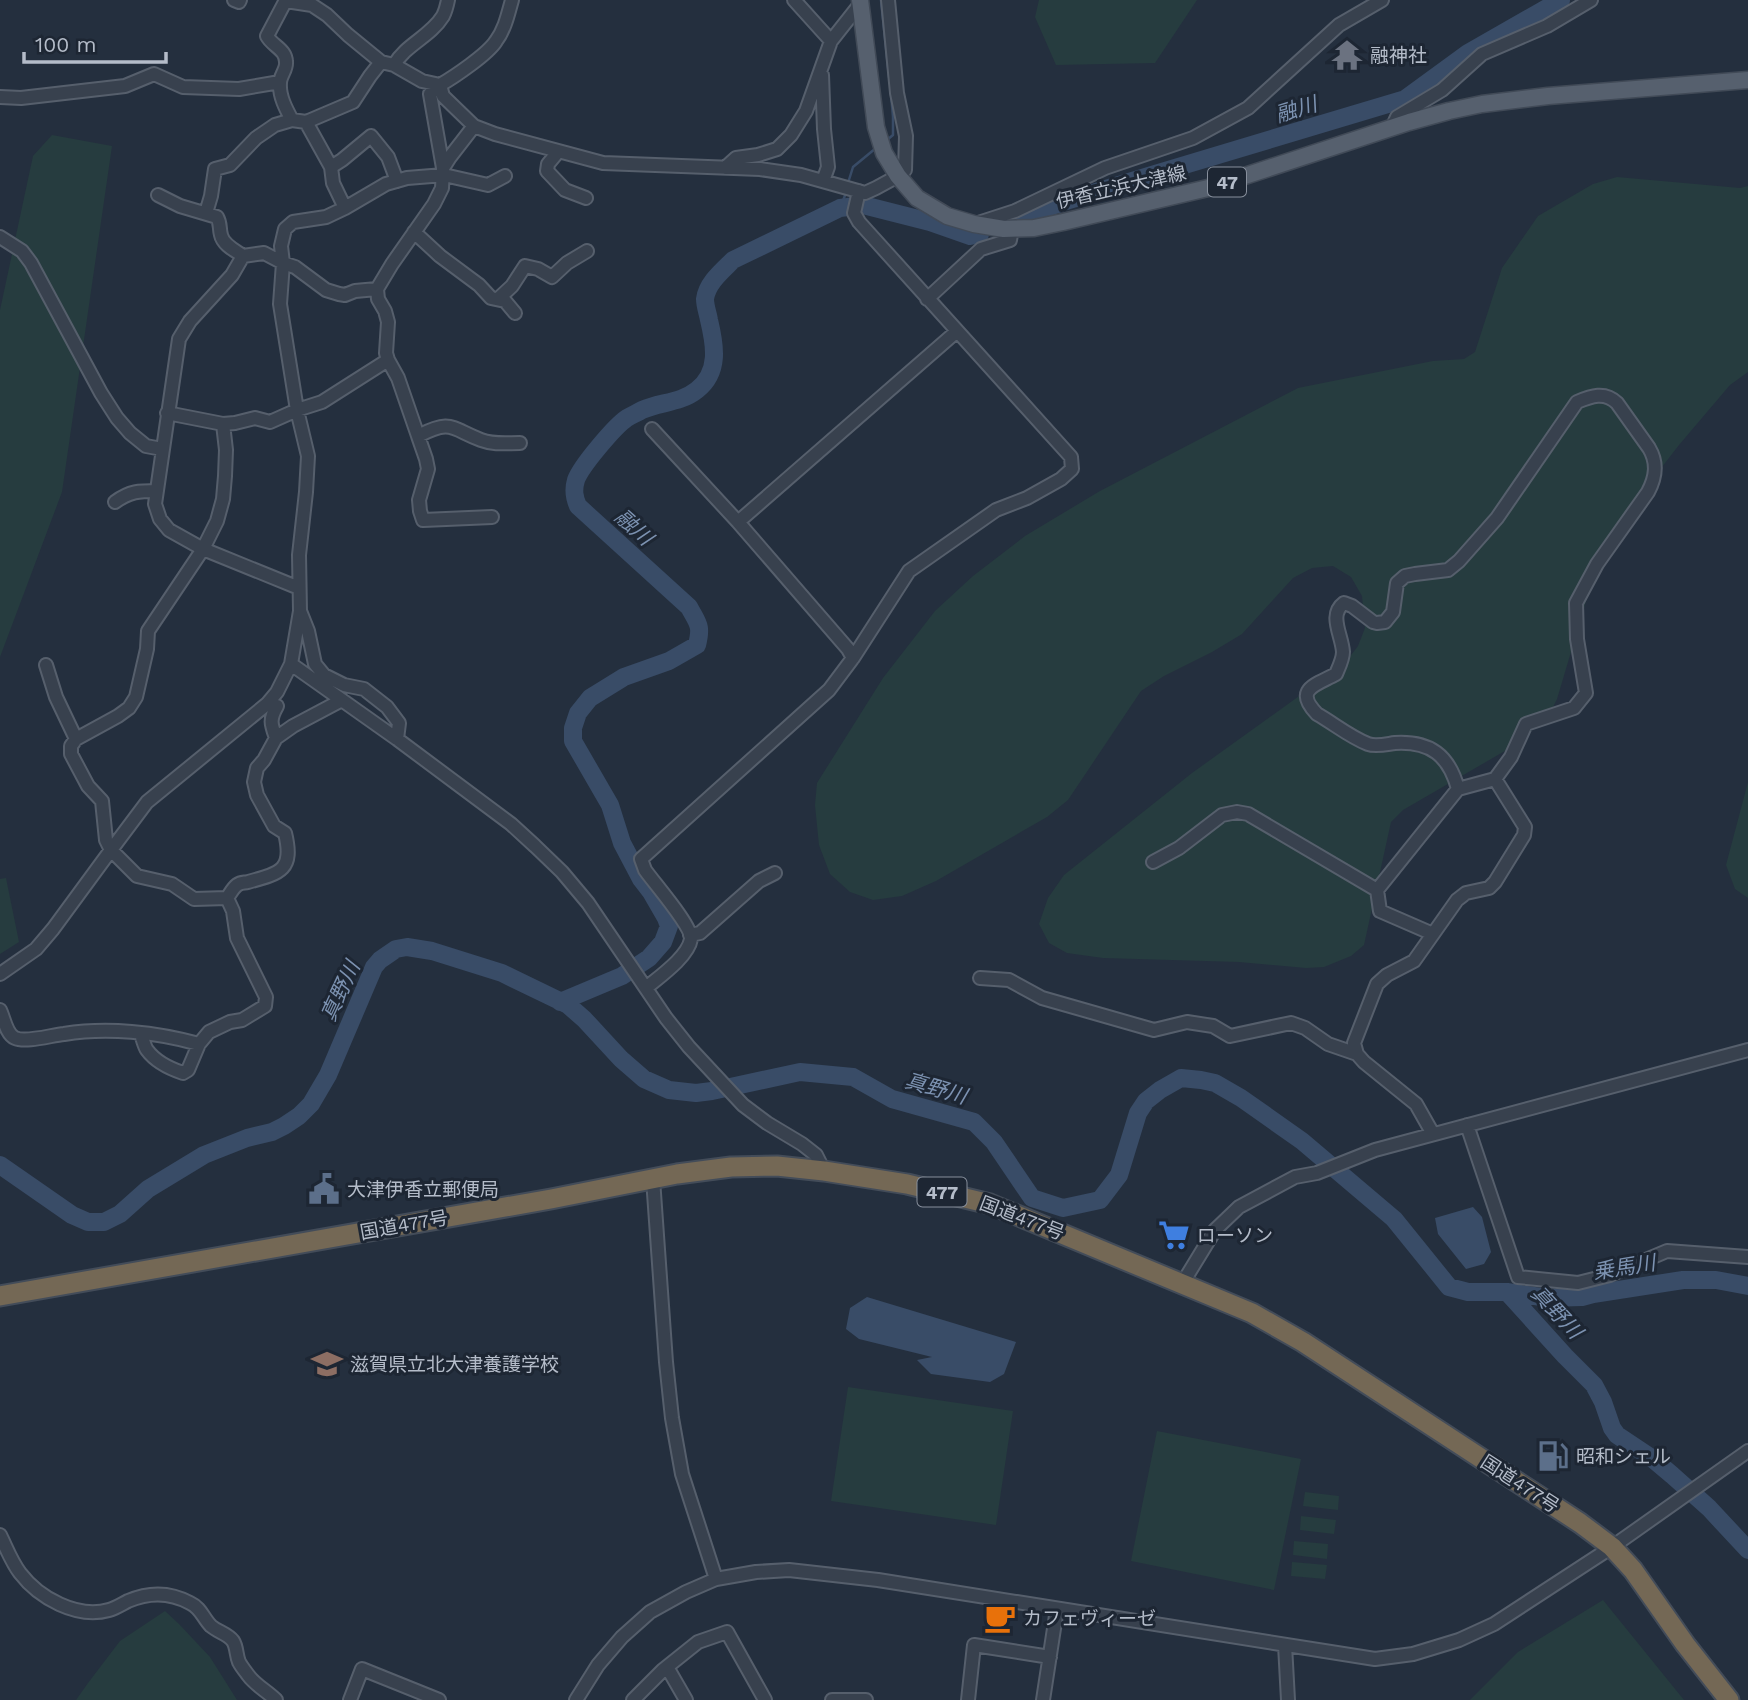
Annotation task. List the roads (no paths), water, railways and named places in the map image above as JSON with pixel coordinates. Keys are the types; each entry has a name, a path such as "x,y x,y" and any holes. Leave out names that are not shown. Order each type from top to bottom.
{"highway":[{"name":"国道477号","path":"0,1296 731,1167 777,1166 907,1184 990,1204 1252,1313 1303,1342 1580,1522 1612,1547 1633,1570 1685,1644 1729,1700"}],"main road":[{"name":"伊香立浜大津線","path":"861,2 876,127 884,153 898,176 917,198 947,216 1004,229 1034,228 1208,188 1392,128 1482,104 1748,80"}],"street":[{"path":"234,0 240,0"},
{"path":"292,120 284,105 280,82 287,61 283,52 270,43 267,36 286,0 313,3 348,35 388,64 422,81 440,85"},
{"path":"206,213 215,169 230,165 256,138 275,125 292,120 306,121 354,102 370,76 434,27 444,15 448,0"},
{"path":"492,517 424,520 419,500 428,469 426,458 398,377 388,360 388,322 378,299 377,289 443,188 444,172 430,94 495,43 505,24 512,0"},
{"path":"794,0 831,41"},
{"path":"440,85 443,96 474,126 558,152 603,163 760,169 788,173 865,193 905,170 906,136 897,93 888,0"},
{"path":"974,224 1015,211 1105,167 1193,138 1248,108 1339,25 1382,0"},
{"path":"1392,128 1397,117 1442,90 1482,54 1547,26 1591,0"},
{"path":"725,167 736,158 777,149 791,135 806,111 831,41 861,2"},
{"path":"822,67 828,167 823,181"},
{"path":"0,97 21,98 125,86 154,74 183,87 239,89 280,82"},
{"path":"306,121 331,167 333,183 345,208"},
{"path":"444,172 450,157 474,126"},
{"path":"331,167 371,136 387,157 397,181"},
{"path":"558,152 548,164 547,171 565,190 586,198"},
{"path":"0,974 45,939 147,802 267,704 277,692 291,664 300,611 299,555 308,456 297,410 280,304 283,263 281,246 285,229 293,222 326,216 386,184 407,178 444,172 488,185 505,176"},
{"path":"646,988 685,953 691,939 688,927 645,870 641,859 829,690 909,571 996,510 1027,498 1061,479 1072,469 1071,457 859,222 854,213 859,191"},
{"path":"158,195 180,206 217,217 221,224 221,237 243,256 264,253 295,267 326,290 339,294 377,289"},
{"path":"927,299 981,249 1010,240 1012,229"},
{"path":"414,232 491,298 505,301 515,313"},
{"path":"0,237 22,251 31,263 95,383 117,418 146,446 162,449"},
{"path":"498,299 512,286 525,266 552,276 587,251"},
{"path":"243,256 232,275 190,320 178,339 155,504 160,519 169,530 203,549 299,588"},
{"path":"738,522 956,332"},
{"path":"167,413 223,424 255,418 270,422 322,402 388,360"},
{"path":"1433,934 1380,911 1377,890 1458,789 1495,779 1511,757 1526,723 1574,708 1586,694 1577,639 1576,603 1597,564 1653,484 1656,466 1653,455 1611,397 1602,395 1577,402 1497,518 1459,561 1448,570 1405,576 1397,583 1393,612 1385,622 1373,622 1344,603 1338,607 1336,615 1343,652 1341,662 1336,674 1318,681 1308,690 1306,699 1310,707 1317,714 1371,745 1420,743 1428,747 1450,766 1458,789"},
{"path":"223,424 226,450 223,499 218,521 203,549 148,631 147,649 135,697 129,708 76,739 71,746 71,754 88,786 102,801 106,840 111,850 136,876 173,884 194,898 227,898"},
{"path":"418,436 448,425 496,444 520,443"},
{"path":"652,429 738,522 853,658"},
{"path":"115,502 137,491 157,491"},
{"path":"300,611 308,631 315,664 324,675 344,685 363,689 387,707 399,723 397,739"},
{"path":"291,664 511,824 562,872 588,903 666,1018 689,1047 743,1105 766,1124 816,1155 824,1171"},
{"path":"46,665 55,697 76,739"},
{"path":"227,898 239,883 274,873 284,867 288,859 285,833 274,826 257,795 254,782 257,768 276,738 342,700"},
{"path":"276,738 271,724 277,706"},
{"path":"1433,1134 1416,1104 1364,1062 1357,1054 1354,1043 1377,984 1387,975 1414,961 1457,900 1466,893 1489,888 1495,883 1524,835 1525,827 1495,779"},
{"path":"1153,862 1180,848 1222,815 1237,811 1248,814 1377,890"},
{"path":"690,935 700,933 759,881 775,873"},
{"path":"140,1033 147,1050 155,1058 183,1073 188,1070 199,1044 209,1031 229,1022 242,1020 265,1006 266,997 237,938 233,911 227,898"},
{"path":"980,978 1009,980 1042,998 1154,1030 1187,1022 1213,1026 1230,1036 1291,1023 1305,1028 1328,1044 1357,1054"},
{"path":"0,1010 9,1033 15,1038 26,1040 87,1030 140,1033 199,1044"},
{"path":"1182,1284 1215,1230 1233,1212 1262,1193 1295,1177 1317,1173 1375,1150 1748,1050"},
{"path":"1467,1125 1518,1277 1578,1283 1610,1275 1667,1251 1748,1257"},
{"path":"653,1179 672,1418 682,1474 716,1578"},
{"path":"576,1700 598,1665 622,1637 650,1612 716,1578 789,1570 878,1580 1375,1659 1413,1654 1459,1640 1494,1624 1612,1547 1748,1451"},
{"path":"0,1535 21,1575 33,1587 70,1609 111,1610 141,1597 161,1594 192,1603 201,1610 209,1625 229,1637 247,1674 276,1700"},
{"path":"1043,1700 1057,1609"},
{"path":"633,1700 698,1642 727,1632 765,1700"},
{"path":"1285,1644 1288,1700"},
{"path":"968,1700 974,1645 1050,1657"},
{"path":"667,1667 686,1700"},
{"path":"350,1700 362,1669 439,1700"},
{"path":"832,1700 866,1700"}],"water":[{"path":"1473,1207 1482,1217 1491,1252 1484,1264 1466,1269 1438,1234 1435,1218"},
{"path":"867,1297 1016,1342 1004,1374 990,1382 931,1374 917,1360 932,1357 859,1339 846,1329 850,1308"}],"waterway":[{"path":"881,0 889,77"},
{"name":"融川","path":"1024,216 1405,99 1468,53 1561,0"},
{"path":"887,140 893,135 891,94"},
{"path":"848,183 853,167 876,148"},
{"path":"840,208 846,193"},
{"name":"融川","path":"560,1002 622,976 649,958 663,942 669,926 622,843 610,805 573,741 573,728 578,713 590,698 624,677 669,661 697,645 699,633 689,607 578,506 574,490 579,474 599,447 627,418 649,407 691,394 704,383 714,358 706,293 733,260 840,208 863,205 930,222 970,236 980,234"},
{"name":"真野川","path":"0,1165 72,1215 88,1222 104,1222 120,1214 148,1189 204,1155 247,1138 272,1132 299,1116 311,1104 328,1075 374,967 396,949 407,947 432,951 502,973 568,1005 644,1079 669,1090 696,1093 712,1091 800,1072 853,1077 892,1099 974,1122 994,1142 1032,1198 1063,1208 1100,1200 1119,1175 1138,1113 1146,1101 1181,1078 1201,1080 1215,1083 1241,1098 1302,1141 1394,1219 1449,1287 1468,1292 1507,1292 1548,1298 1582,1297 1683,1280 1716,1280 1748,1286"},
{"name":"真野川","path":"1507,1292 1594,1385 1617,1435 1672,1475 1709,1508 1748,1550"}],"place":[{"name":"融神社","path":"1347,55"},
{"name":"大津伊香立郵便局","path":"324,1189"},
{"name":"ローソン","path":"1174,1235"},
{"name":"滋賀県立北大津養護学校","path":"327,1364"},
{"name":"昭和シェル","path":"1553,1456"},
{"name":"カフェヴィーゼ","path":"1000,1618"}],"water label":[{"name":"乗馬川","path":"1624,1267"}]}
